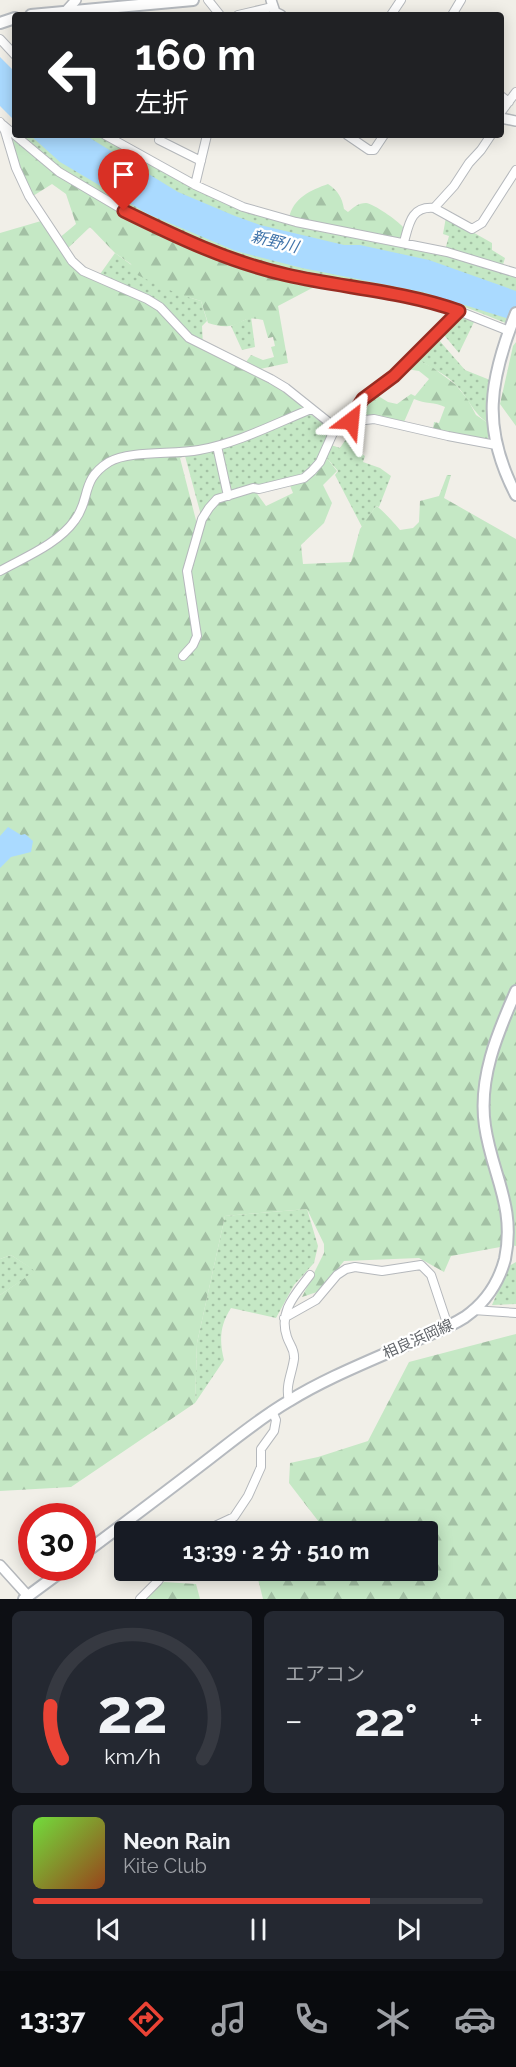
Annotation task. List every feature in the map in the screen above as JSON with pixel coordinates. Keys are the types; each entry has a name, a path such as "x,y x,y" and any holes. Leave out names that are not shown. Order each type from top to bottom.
{"main road":[{"path":"57,12 193,0"},
{"path":"516,313 494,382 492,414 496,445 516,495"},
{"name":"相良浜岡線","path":"96,1544 272,1411 343,1371 448,1326 473,1310 490,1292 500,1273 508,1246 509,1214 503,1186 489,1145 484,1101 490,1058 516,991"},
{"path":"26,1598 49,1581"}],"street":[{"path":"66,11 76,0"},
{"path":"208,0 218,12"},
{"path":"246,12 272,3"},
{"path":"0,39 12,52"},
{"path":"504,108 516,92"},
{"path":"504,98 509,102"},
{"path":"1,123 16,168 29,196 72,261 83,271 147,298 189,338 271,379 327,422 337,424 374,419 496,445"},
{"path":"19,138 59,172 124,211 212,252 286,275 441,304 511,331"},
{"path":"110,138 195,185 266,215 404,242 447,252 516,273"},
{"path":"195,185 206,138"},
{"path":"351,138 369,150 374,150 382,138"},
{"path":"434,208 454,186 489,138"},
{"path":"159,140 201,161"},
{"path":"404,242 411,218 417,210 427,207 434,208 472,229 477,227 482,223 516,170"},
{"path":"348,422 363,399 394,376 459,311"},
{"path":"0,570 51,542 70,527 77,518 91,479 110,462 122,457 179,453 217,446 240,439 311,409"},
{"path":"183,656 194,645 197,636 187,571 202,519 209,507 218,499 253,488 259,489 304,478 320,462 337,424"},
{"path":"217,446 228,496"},
{"path":"284,1318 316,1300 346,1269 355,1267 382,1271 421,1265 431,1275 448,1326"},
{"path":"289,1401 287,1384 294,1360 294,1349 287,1337 284,1318 288,1304 310,1275"},
{"path":"473,1310 516,1313"},
{"path":"225,1521 234,1517 248,1496 261,1467 261,1449 274,1431 276,1420 272,1411"},
{"path":"0,1565 26,1598"},
{"path":"140,1599 158,1581"}],"green space":[{"path":"9,133 12,138 16,138 56,169 187,241 252,271 316,286 278,306 288,363 260,369 246,362 251,355 263,360 274,357 271,347 275,346 273,337 268,338 263,320 247,319 226,326 208,323 201,301 178,294 133,273 131,264 115,253 90,227 66,250 83,271 147,299 195,341 265,377 303,404 305,411 180,458 198,528 217,499 253,488 266,506 293,493 289,483 313,473 326,457 337,471 323,485 332,503 324,523 301,545 303,564 351,562 360,529 376,506 400,530 413,528 419,522 420,501 439,496 447,475 451,475 444,498 516,539 516,992 493,1051 487,1116 494,1057 516,998 516,1246 451,1256 444,1272 419,1258 344,1261 320,1291 302,1297 324,1253 324,1244 307,1209 225,1216 197,1343 195,1403 71,1487 0,1491 0,1295 35,1271 11,1255 0,1259 0,233 41,221 58,239 76,224 66,194 52,184 33,196 19,170"},
{"path":"21,138 110,138 243,207 327,233 458,255 516,273 516,327 449,302 299,277 260,268 223,255 186,241 115,204"},
{"path":"328,184 339,195 344,209 348,212 366,203 396,220 403,227 402,242 289,218 294,205 299,200 309,192"},
{"path":"446,217 492,243 492,250 505,258 502,268 445,250 449,236 443,234"},
{"path":"115,253 165,287 201,301 207,321 202,326 203,346 98,277"},
{"path":"251,317 255,347 242,350 231,326"},
{"path":"460,317 474,322 459,353 444,335"},
{"path":"438,339 465,370 490,380 488,423 478,415 452,381 412,357"},
{"path":"516,342 516,426 500,404 513,346"},
{"path":"412,357 432,367 456,385 476,415 488,423 488,441 433,429 434,422 439,423 445,407 414,399 404,422 352,418 365,398 375,394 388,402 397,404 411,394 415,396 429,379 419,371 406,369"},
{"path":"306,411 331,429 315,468 253,488 202,519 185,456"},
{"path":"348,436 353,439 350,447 365,456 363,462 380,468 391,476 379,507 376,506 362,527 335,475 338,471 326,457 331,445 340,448"},
{"path":"307,1209 318,1246 314,1263 294,1285 276,1318 231,1308 222,1333 221,1346 224,1360 195,1403 197,1343 225,1216"},
{"path":"11,1255 36,1271 0,1295 0,1259"},
{"path":"516,1262 516,1304 492,1305 509,1266"},
{"path":"516,1334 516,1599 263,1599 258,1581 438,1581 438,1521 318,1521 289,1483 290,1463 318,1457 368,1441 409,1362"},
{"path":"164,1582 196,1584 200,1599 141,1599"}],"water":[{"path":"0,57 12,69 12,118 0,106"},
{"name":"新野川","path":"33,138 90,138 178,192 260,225 344,245 360,245 429,260 516,291 516,321 423,292 302,268 236,251 148,214 60,162"},
{"path":"8,827 21,835 25,834 33,841 31,852 11,857 0,868 0,836"}],"route":[{"path":"124,211 212,252 256,267 286,275 441,304 459,311 394,376 363,399 348,422 351,421"}]}
